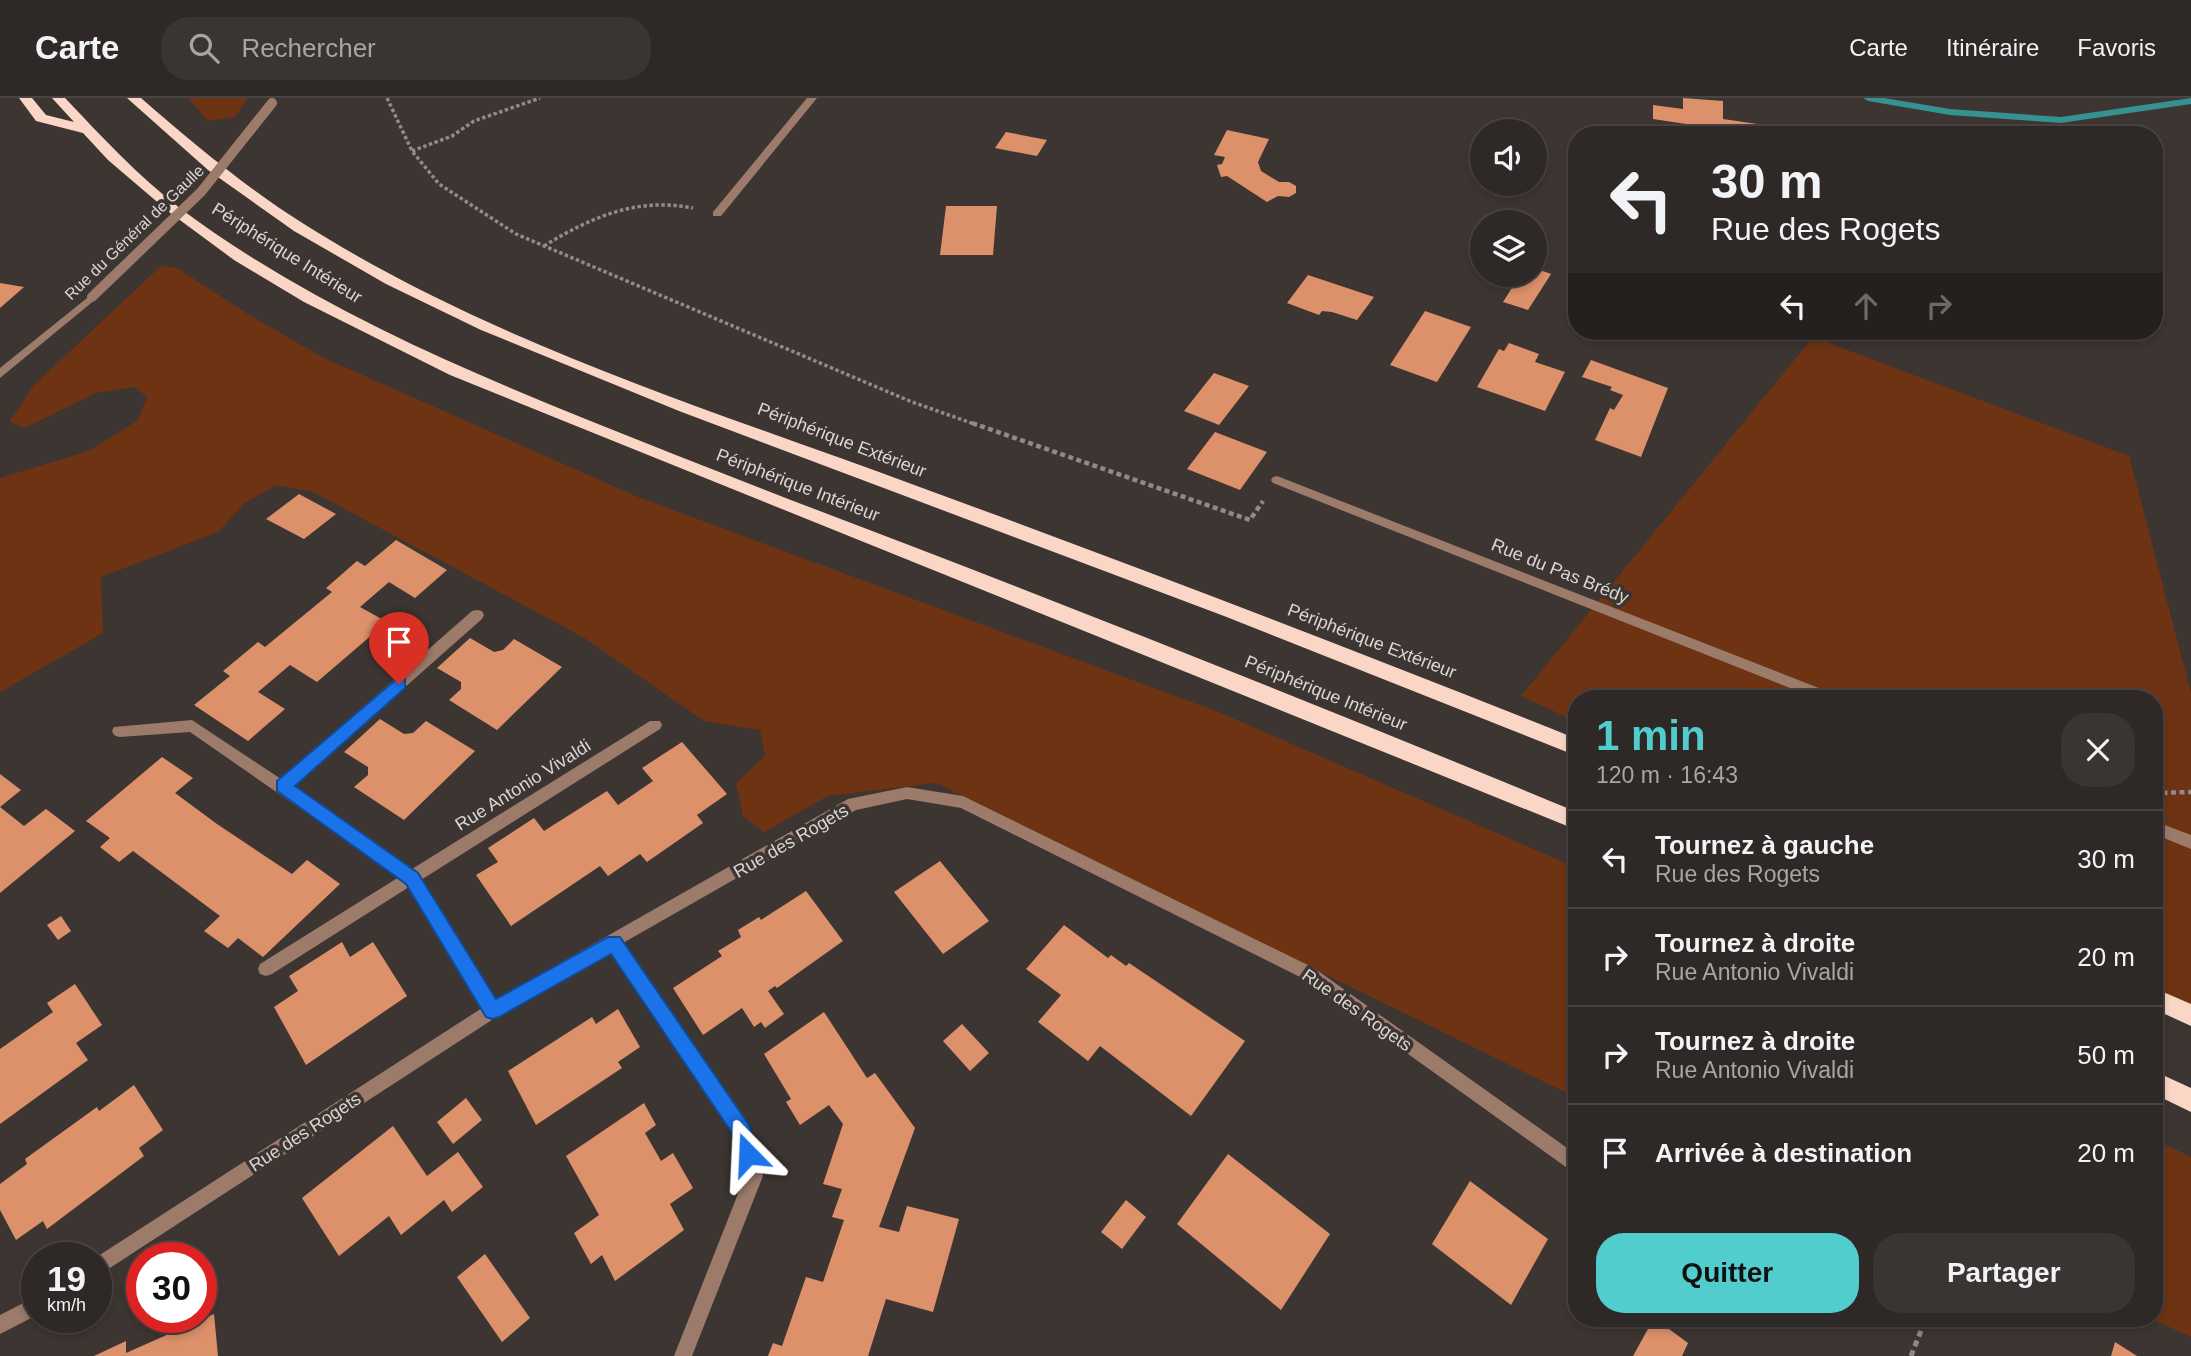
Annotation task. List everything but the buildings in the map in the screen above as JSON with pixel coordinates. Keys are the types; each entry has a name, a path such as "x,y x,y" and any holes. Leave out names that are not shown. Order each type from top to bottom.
{"highway":[{"path":"25,98 41,118 84,129"},
{"name":"Périphérique Intérieur","path":"58,98 84,129 160,198 212,236 311,298 408,350 554,414 1205,669 1568,817"},
{"name":"Périphérique Extérieur","path":"135,99 180,143 282,218 348,256 471,318 655,394 1399,674 1568,744"},
{"path":"2163,1002 2191,1015"},
{"path":"2163,1086 2191,1100"}],"street":[{"path":"717,215 812,98"},
{"name":"Rue du Général de Gaulle","path":"0,374 92,297 201,192 274,101"},
{"name":"Rue du Pas Brédy","path":"1277,480 1809,690"},
{"path":"282,786 477,615"},
{"name":"Rue Antonio Vivaldi","path":"266,969 655,724"},
{"path":"119,730 192,726 412,878 492,1010"},
{"name":"Rue des Rogets","path":"112,1258 492,1010 614,943 853,804 907,793 963,802 1308,973 1568,1160"},
{"path":"2163,831 2191,842"},
{"path":"614,943 743,1132 754,1177 684,1356"},
{"path":"0,1325 21,1314"}],"path":[{"path":"387,98 412,151 439,184 516,234 912,402 1250,520 1277,480"},
{"path":"412,151 452,136 474,121 540,98"},
{"path":"544,246 593,216 630,208 663,204 717,215"},
{"path":"2163,793 2191,792"},
{"path":"1911,1356 1922,1327"}],"shaded area":[{"path":"188,98 248,98 235,117 208,121"},
{"path":"161,266 177,268 254,318 324,358 638,497 1216,711 1568,864 1568,1094 936,783 828,796 764,832 743,816 736,783 765,756 760,730 704,721 583,637 313,492 276,485 245,503 218,532 101,577 103,633 0,692 0,478 89,451 138,420 147,397 135,387 96,393 25,428 9,422 35,384"},
{"path":"1811,340 1821,340 2129,456 2191,693 2191,1007 2163,994 2163,690 1568,690 1568,718 1521,696"},
{"path":"2163,1143 2191,1157 2191,1337 2163,1324"}],"waterway":[{"path":"1868,98 1950,112 2061,120 2191,101"}],"route":[{"path":"399,684 282,786 412,878 492,1010 614,943 743,1132 748,1154"}]}
